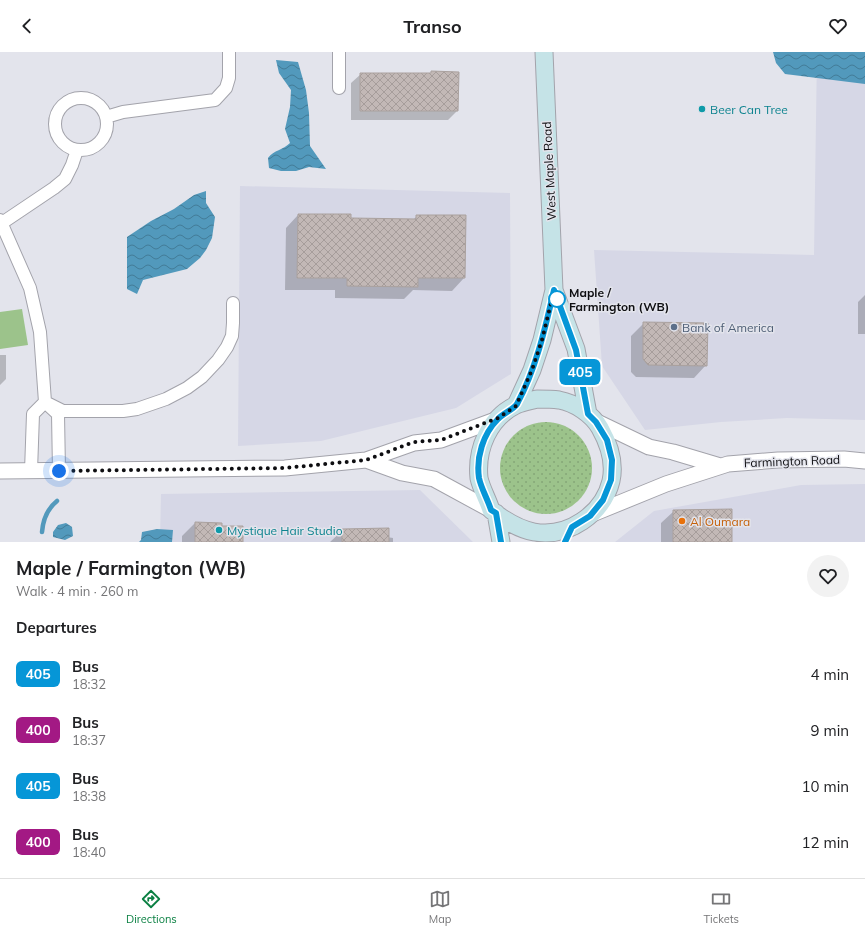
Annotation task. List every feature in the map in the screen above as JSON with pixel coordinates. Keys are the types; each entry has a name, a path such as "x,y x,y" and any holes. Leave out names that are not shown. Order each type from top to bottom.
{"main road":[{"name":"West Maple Road","path":"516,406 532,370 542,340 554,290 544,52"},
{"name":"West Maple Road","path":"554,290 576,350 592,418"},
{"path":"493,511 516,526 535,532 554,532 572,527 590,516 603,500 611,480 612,460 607,440 592,418 574,406 560,400 537,399 516,406 498,418 485,436 479,457 480,479 493,511 501,542"},
{"path":"564,542 572,527"}],"street":[{"path":"106,117 123,112 215,100 226,88 229,78 229,52"},
{"path":"339,52 339,88"},
{"path":"76,99 88,99 96,103 106,117 107,126 100,142 85,150 76,150 69,147 62,142 57,135 55,127 59,110 64,104 76,99"},
{"path":"59,471 58,414 45,402 40,332 30,288 1,221 54,188 65,179 72,165 76,150"},
{"path":"45,402 63,411 123,411 137,409 166,399 187,388 202,377 218,360 227,347 232,336 233,303"},
{"path":"31,471 33,414 45,402"},
{"path":"0,471 285,468 366,460 414,442 441,440 498,418"},
{"name":"Farmington Road","path":"592,418 649,447 673,452 720,466"},
{"path":"366,460 402,473 434,479 493,511"},
{"name":"Farmington Road","path":"590,516 666,484 720,466 778,460 865,461"}],"shaded area":[{"path":"817,52 865,52 865,420 787,418 721,422 645,430 602,366 594,250 814,255"},
{"path":"240,186 510,193 511,374 456,408 321,441 238,446"},
{"path":"865,484 865,542 615,542 654,511 801,485"},
{"path":"420,490 473,542 160,542 161,494"}],"green space":[{"path":"22,309 28,345 0,349 0,312"},
{"path":"546,422 564,426 578,436 588,450 592,468 588,486 578,500 564,510 546,514 528,510 514,500 504,486 500,468 504,450 514,436 528,426"}],"water":[{"path":"773,52 865,52 865,84 785,74 776,63"},
{"path":"276,60 298,62 306,90 309,113 310,146 326,169 309,167 296,171 281,171 269,168 268,158 273,153 290,143 285,129 290,107 291,90 279,73"},
{"path":"206,191 206,203 215,217 212,238 200,258 187,269 143,280 137,294 127,289 127,237 151,221 174,209 194,195"},
{"path":"66,523 72,527 73,536 65,540 53,537 53,532 58,525"},
{"path":"157,529 173,530 172,542 139,542 141,540 142,532"}],"building":[{"path":"431,71 459,72 458,111 360,111 360,73 431,73"},
{"path":"298,214 351,214 351,218 416,219 416,215 466,215 465,278 418,278 418,287 347,286 347,278 297,278"},
{"name":"Bank of America","path":"643,322 708,323 707,366 648,365 643,359"},
{"path":"732,509 732,542 673,542 673,510"},
{"name":"Mystique Hair Studio","path":"195,522 222,523 222,526 243,526 243,542 195,542"},
{"path":"389,528 389,542 342,542 342,529"}],"waterway":[{"path":"42,532 46,515 57,501"}],"bus line":[{"name":"405","path":"501,542 496,513 491,510 480,479 479,457 485,436 498,418 516,406 532,370 542,340 554,290 576,350 588,414 596,422 607,440 612,460 611,480 603,500 590,516 572,527 565,542"}],"place":[{"name":"Beer Can Tree","path":"702,109"},
{"name":"Maple / Farmington (WB)","path":"557,299"},
{"name":"Bank of America","path":"674,327"},
{"name":"Al Oumara","path":"682,521"},
{"name":"Mystique Hair Studio","path":"219,530"}],"route":[{"path":"59,471 285,468 366,460 414,442 441,440 498,418 516,406 532,370 542,340 552,299 557,299"}]}
